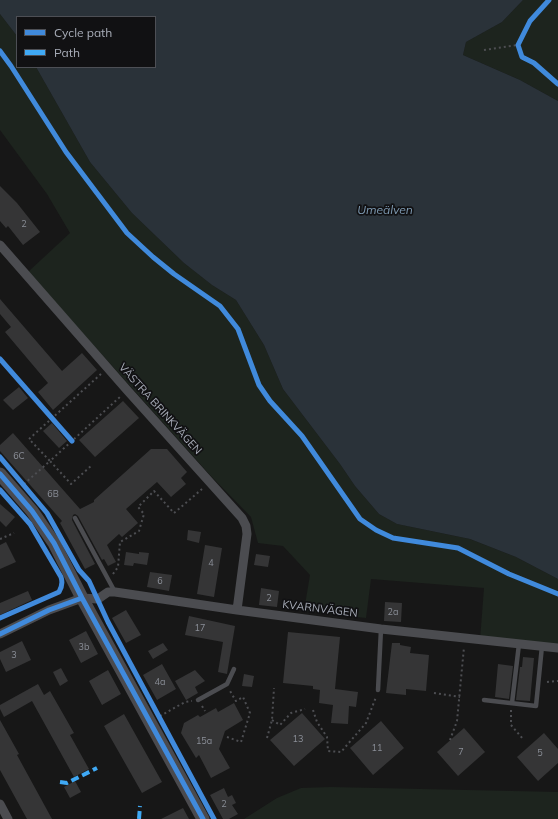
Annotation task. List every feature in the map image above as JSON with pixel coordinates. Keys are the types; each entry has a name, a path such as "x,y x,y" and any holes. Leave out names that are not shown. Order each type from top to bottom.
{"street":[{"name":"VÄSTRA BRINKVÄGEN","path":"0,245 242,518 246,526 246,542 237,610"},
{"path":"0,474 32,511 54,543 82,598 204,819"},
{"name":"KVARNVÄGEN","path":"0,634 49,610 82,598 98,599 108,592 116,592 380,629 558,648"},
{"path":"0,804 8,819"}],"lane":[{"path":"75,518 116,592"},
{"path":"378,690 380,629"},
{"path":"512,703 519,644"},
{"path":"484,700 536,706 542,646"},
{"path":"198,700 227,684 234,668"}],"path":[{"path":"520,51 518,45 521,39"},
{"path":"484,50 518,45"},
{"path":"91,466 71,484 29,439 108,368"},
{"path":"24,485 127,390"},
{"path":"46,412 57,424"},
{"path":"67,435 72,441"},
{"path":"19,480 28,490"},
{"path":"109,579 118,567 120,542 139,531 144,514 138,507 154,491 174,513 209,482"},
{"path":"0,539 14,533"},
{"path":"450,740 457,721 464,638"},
{"path":"547,682 558,681"},
{"path":"227,684 236,701 243,697 250,713 241,742 227,737"},
{"path":"266,738 272,720 274,688"},
{"path":"313,710 317,722 327,737 328,751 341,752 366,723 378,690"},
{"path":"434,692 460,697"},
{"path":"163,723 158,714 185,702 198,700"},
{"path":"512,703 510,725 523,739"},
{"path":"272,720 280,725 291,713 304,709"}],"shaded area":[{"path":"523,0 558,0 558,101 520,80 463,55 466,42 502,22"},
{"path":"0,14 16,35 16,68 37,68 90,162 132,213 184,263 212,285 236,300 264,345 283,389 355,486 379,514 397,524 470,539 516,557 558,579 558,648 480,640 484,588 371,579 366,618 304,611 310,575 283,546 258,543 251,517 210,475 28,272 70,233 47,194 0,130"},
{"path":"331,787 558,792 558,819 244,819 277,798 301,788"}],"water":[{"name":"Umeälven","path":"0,0 523,0 502,22 466,42 463,55 520,80 558,101 558,579 516,557 470,539 397,524 379,514 355,486 283,389 264,345 236,300 212,285 184,263 132,213 90,162 37,68 156,68 156,16 16,16 16,35 0,14"}],"building":[{"path":"0,186 17,203 40,232 23,245 8,226 6,228 0,221"},
{"path":"0,299 62,371 82,353 97,370 53,410 38,392 48,383 5,332 11,327 0,314"},
{"path":"19,387 28,398 13,410 3,400"},
{"path":"123,401 139,418 95,457 79,440"},
{"path":"52,423 67,441 59,448 43,431"},
{"path":"13,433 80,509 94,502 94,500 151,449 167,449 187,472 181,478 186,484 171,497 157,482 126,509 138,523 122,537 119,534 107,545 116,562 108,566 104,559 102,560 78,516 75,514 73,515 72,520 95,564 85,569 60,523 62,521 0,451 0,445"},
{"path":"0,504 15,517 6,527 0,521"},
{"path":"188,530 201,532 199,543 187,540"},
{"path":"6,542 16,562 0,569 0,545"},
{"path":"205,545 222,548 214,597 197,594"},
{"path":"126,552 139,554 139,552 149,553 147,565 134,563 133,566 124,565"},
{"path":"256,554 270,556 268,567 254,565"},
{"path":"150,572 172,575 169,591 147,587"},
{"path":"261,588 279,591 277,607 259,605"},
{"path":"28,591 32,600 0,615 0,603"},
{"path":"385,602 402,603 401,622 384,621"},
{"path":"126,610 141,635 126,643 112,618"},
{"path":"189,616 235,626 227,674 218,672 223,642 185,635"},
{"path":"86,631 98,654 81,663 69,640"},
{"path":"288,632 340,637 335,689 358,692 356,707 349,706 348,724 331,723 333,705 319,703 320,690 313,689 313,686 283,683"},
{"path":"22,641 31,660 6,672 0,659 0,652"},
{"path":"163,643 168,650 153,659 148,651"},
{"path":"392,643 400,643 400,645 411,647 410,653 429,655 426,691 406,689 406,695 386,693"},
{"path":"523,657 534,658 530,701 516,700 520,667 522,667"},
{"path":"162,664 176,689 157,700 143,675"},
{"path":"498,664 513,666 509,699 495,697"},
{"path":"61,668 68,681 60,686 53,672"},
{"path":"108,670 121,694 102,705 89,681"},
{"path":"195,670 205,681 195,687 198,693 186,700 175,681"},
{"path":"244,674 254,676 252,687 242,686"},
{"path":"38,684 44,695 50,691 74,733 70,735 89,769 74,777 32,701 4,717 0,709 0,705"},
{"path":"234,703 243,720 225,731 219,749 230,768 211,778 199,755 196,758 181,733 184,723 198,715 200,717 216,708 218,712"},
{"path":"302,713 325,739 294,766 270,740"},
{"path":"124,714 162,782 142,793 104,726"},
{"path":"0,720 19,754 17,755 52,819 27,819 0,770"},
{"path":"381,721 404,748 373,775 350,748"},
{"path":"464,728 485,752 458,776 437,752"},
{"path":"544,733 558,749 558,763 538,781 517,757"},
{"path":"75,781 81,792 70,798 64,787"},
{"path":"224,788 228,797 232,795 236,803 232,805 238,814 229,819 223,819 210,795"},
{"path":"183,808 189,819 161,819"}],"marked path":[{"path":"60,782 67,783 97,768"},
{"path":"139,819 140,806"}],"cycle path":[{"path":"549,0 530,21 518,45 522,57 534,63 558,84"},
{"path":"0,51 66,152 127,233 174,274 220,306 238,329 259,385 270,401 302,436 360,519 376,530 393,538 458,548 509,574 558,594"},
{"path":"0,359 72,441"},
{"path":"0,457 47,513 79,570 89,581 108,622 214,819"},
{"path":"0,474 32,511 54,543 82,598 203,819"},
{"path":"0,490 30,524 61,577 62,583 59,592 0,618"},
{"path":"0,634 49,610 82,598"}]}
